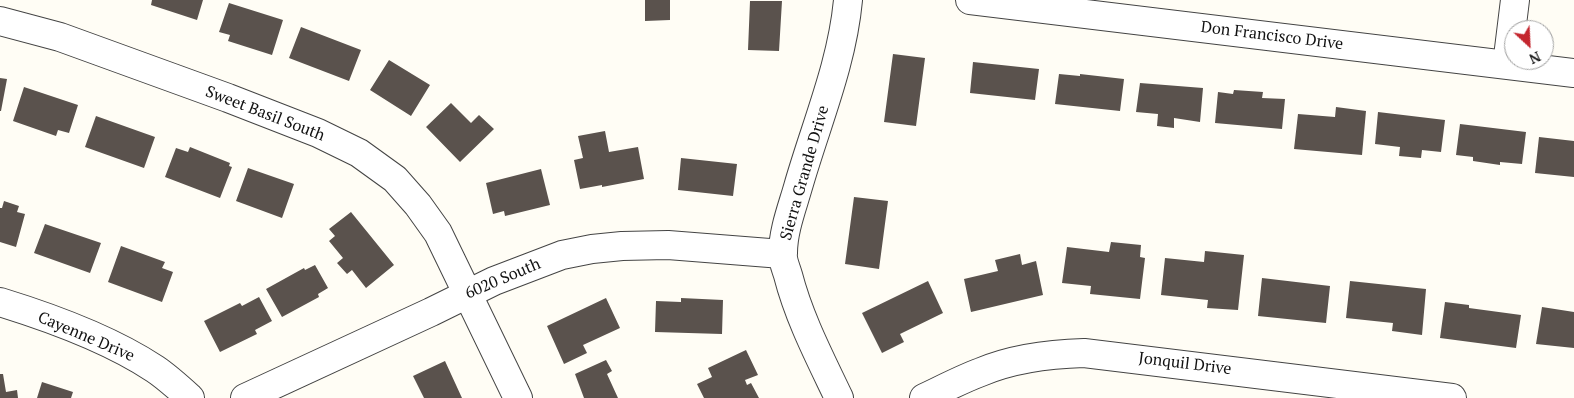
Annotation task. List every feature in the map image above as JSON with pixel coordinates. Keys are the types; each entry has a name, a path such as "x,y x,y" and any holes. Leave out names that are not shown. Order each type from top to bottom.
{"street":[{"name":"Sierra Grande Drive","path":"839,398 800,312 782,254 787,223 836,68 846,26 848,0"},
{"name":"Don Francisco Drive","path":"970,0 1146,10 1504,65"},
{"path":"1513,20 1515,0"},
{"name":"Sweet Basil South","path":"0,21 60,37 318,133 359,153 395,179 418,205 438,233 518,398"},
{"name":"Don Francisco Drive","path":"1549,70 1574,73"},
{"name":"6020 South","path":"245,398 431,312 468,292 562,255 622,246 668,245 782,254"},
{"name":"Cayenne Drive","path":"0,302 90,334 155,369 190,398"},
{"name":"Jonquil Drive","path":"924,398 981,371 1015,361 1049,354 1084,353 1452,398"}],"building":[{"path":"152,0 203,0 197,20 151,5"},
{"path":"645,0 670,0 670,20 645,21"},
{"path":"750,1 782,1 779,51 748,50"},
{"path":"229,3 283,20 272,55 228,41 230,35 219,32"},
{"path":"301,27 361,50 349,81 289,58"},
{"path":"893,54 925,58 916,126 884,122"},
{"path":"389,60 430,85 411,116 370,90"},
{"path":"973,62 1039,69 1035,100 970,93"},
{"path":"1059,74 1080,76 1080,74 1124,79 1120,111 1055,104"},
{"path":"0,78 7,79 1,111 0,111"},
{"path":"1140,83 1203,88 1200,122 1174,118 1174,128 1157,126 1158,114 1136,112"},
{"path":"24,87 78,105 69,133 58,130 56,136 13,121"},
{"path":"1234,90 1263,92 1262,98 1285,99 1282,129 1215,123 1218,92 1233,94"},
{"path":"451,103 471,123 479,115 494,129 460,162 426,127"},
{"path":"1336,107 1366,111 1362,155 1294,149 1298,114 1335,117"},
{"path":"1378,112 1445,120 1441,152 1422,150 1421,158 1399,156 1400,147 1375,144"},
{"path":"96,116 155,137 144,168 85,147"},
{"path":"1460,124 1526,132 1522,164 1500,162 1500,165 1473,161 1473,157 1456,155"},
{"path":"605,131 609,152 638,147 644,179 580,189 574,160 583,158 578,136"},
{"path":"1539,137 1574,141 1574,177 1535,173"},
{"path":"190,147 230,163 229,166 232,167 220,198 165,177 176,148 188,152"},
{"path":"681,158 737,164 733,196 678,190"},
{"path":"248,168 294,184 282,218 236,201"},
{"path":"541,169 550,205 505,216 504,211 493,214 486,183"},
{"path":"854,197 888,201 879,269 845,264"},
{"path":"4,201 19,206 17,212 25,214 16,247 0,242 0,208 2,208"},
{"path":"351,212 394,265 366,288 352,270 347,274 337,263 343,258 329,241 335,236 329,229"},
{"path":"45,224 101,243 90,273 34,253"},
{"path":"1111,242 1141,245 1140,257 1145,258 1140,299 1090,294 1091,286 1062,283 1067,247 1109,252"},
{"path":"121,246 165,262 162,268 173,272 162,302 108,282"},
{"path":"1205,251 1244,255 1238,310 1207,308 1208,300 1161,295 1165,258 1204,262"},
{"path":"1020,254 1022,265 1036,261 1043,295 971,312 964,279 998,271 995,260"},
{"path":"315,265 328,288 318,294 319,297 282,317 266,289 304,268 305,270"},
{"path":"1262,278 1330,286 1326,323 1258,316"},
{"path":"928,281 943,313 900,334 904,342 882,353 862,313"},
{"path":"1350,281 1426,289 1422,335 1392,331 1393,323 1346,318"},
{"path":"259,297 272,321 255,330 257,334 220,352 204,321 240,303 242,306"},
{"path":"606,298 620,328 583,345 587,353 564,364 547,326"},
{"path":"681,298 723,300 722,334 655,332 656,301 681,302"},
{"path":"1445,302 1469,305 1469,308 1521,315 1516,348 1440,338"},
{"path":"1542,307 1574,312 1574,348 1536,344"},
{"path":"746,350 758,375 745,380 747,385 751,383 759,398 704,398 697,384 712,377 708,368"},
{"path":"606,360 612,371 607,374 618,398 584,398 575,374"},
{"path":"445,361 462,398 424,398 413,376"},
{"path":"0,374 3,374 6,392 17,390 18,398 0,398"},
{"path":"42,382 73,392 71,398 37,398"}]}
